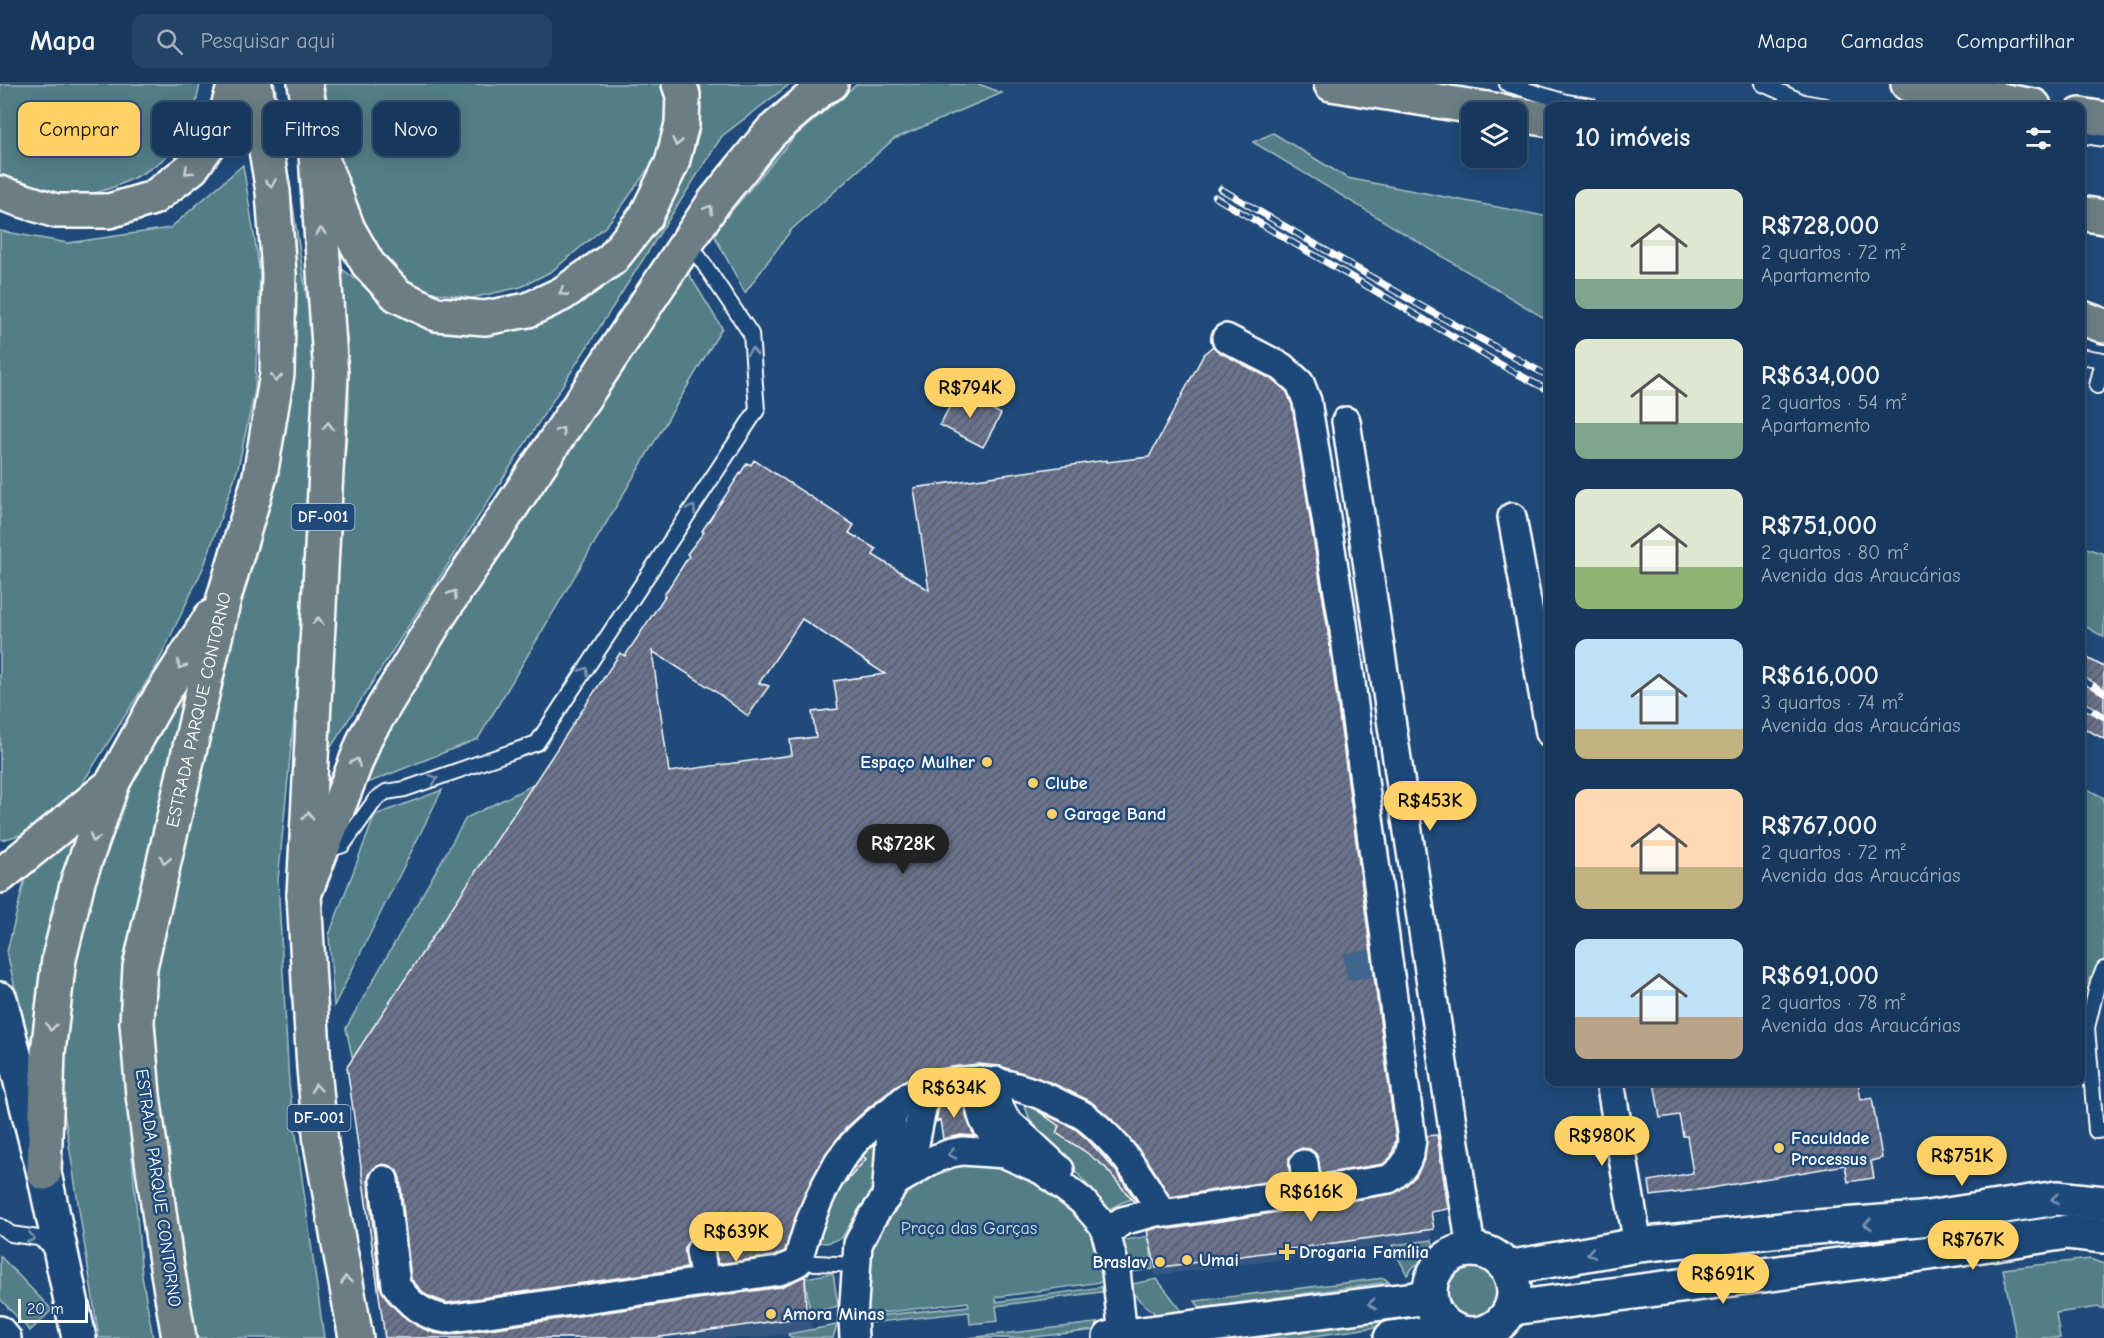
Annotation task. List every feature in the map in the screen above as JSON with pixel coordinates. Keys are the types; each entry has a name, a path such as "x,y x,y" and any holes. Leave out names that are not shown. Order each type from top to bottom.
{"main road":[{"path":"0,193 56,211 109,211 153,198 192,168 223,123 235,84"},
{"name":"ESTRADA PARQUE CONTORNO","path":"179,1338 143,1095 137,1023 140,978 146,944 224,598 260,476 277,374 279,274 274,204 255,84"},
{"name":"DF-001","path":"305,84 308,102"},
{"path":"321,156 348,229 368,264 397,295 436,314 485,318 528,310 562,294 612,259 646,216 672,163 682,124 683,96 679,84"},
{"path":"304,895 366,736 440,614 714,202 771,132 822,88 831,84"},
{"path":"1908,84 2011,102"},
{"path":"1344,86 1461,105"},
{"path":"1527,116 1545,119"},
{"path":"2085,116 2104,119"},
{"name":"DF-001","path":"316,156 332,375 304,895 314,1068 321,1144 356,1338"},
{"path":"2085,214 2104,218"},
{"path":"2085,319 2104,326"},
{"path":"44,1173 48,1052 59,959 78,881 113,782 156,704 224,598"},
{"path":"0,876 113,782"},
{"path":"0,999 44,1173 80,1338"},
{"path":"1507,1268 1638,1245 1790,1229 1924,1219 2058,1198 2104,1203"},
{"path":"2009,1206 2003,1223 2012,1239"},
{"path":"1924,1219 1933,1235 1927,1253"},
{"path":"1391,1338 1482,1333 1508,1321 2012,1239 2067,1232 2104,1236"},
{"path":"1457,1334 1442,1322 1434,1310 1430,1297 1430,1282 1435,1269 1457,1252 1471,1249 1485,1251 1497,1257 1507,1268 1514,1287 1508,1321"},
{"path":"1117,1337 1430,1297"}],"street":[{"path":"1106,1234 1122,1221 1160,1211 1169,1213 1389,1179 1402,1170 1410,1156 1412,1140 1372,932 1343,623 1307,401 1300,383 1282,367 1226,338"},
{"path":"1346,421 1471,1249"},
{"path":"1512,517 1545,705"},
{"path":"384,1180 396,1285 405,1299 431,1317 446,1319 779,1271 798,1262 819,1200 840,1161 874,1123 912,1096 952,1082 997,1083 1044,1095 1087,1118 1146,1184 1160,1211"},
{"path":"997,1083 1012,1099 1025,1123 1020,1136 1092,1200 1090,1211"},
{"path":"997,1083 979,1110 995,1139 1082,1201 1104,1226 1116,1271 1117,1337"},
{"path":"1611,1086 1638,1245"},
{"path":"897,1185 912,1096"},
{"path":"854,1338 855,1265 858,1244 871,1219 897,1185 932,1160 963,1151 1005,1154 1043,1171"},
{"path":"1312,1163 1314,1190"},
{"path":"706,1250 710,1281"},
{"path":"0,1330 7,1338"}],"lane":[{"path":"1344,86 1423,84"},
{"path":"1507,84 1566,102"},
{"path":"1763,84 1803,102"},
{"path":"2085,136 2104,139"},
{"path":"320,852 343,845 376,799 386,792 405,789 537,743 757,410 751,334 688,240"},
{"path":"2085,357 2103,360 2097,386"},
{"path":"2104,969 2098,982 2087,1028 2096,1131 2104,1130"},
{"path":"0,1226 11,1234 38,1238 61,1252"},
{"path":"798,1262 855,1265"}],"shaded area":[{"path":"1424,1184 1431,1214 1432,1240 1154,1276 1147,1221"},
{"path":"805,1278 812,1331 755,1338 382,1338 381,1331"}],"green space":[{"path":"0,84 200,84 196,102 152,102 152,156 166,156 131,179 98,192 67,196 32,189 0,176"},
{"path":"263,84 275,84 278,102 263,102"},
{"path":"324,84 661,84 667,109 661,150 606,226 552,271 521,287 472,298 415,290 380,259 346,198 338,156 361,156 361,102 327,102"},
{"path":"701,84 790,84 722,136 326,755 339,530 349,409 348,343 333,262 400,313 559,309 686,171 699,134"},
{"path":"857,84 979,84 1002,93 894,139 791,230 745,293 713,233 795,136"},
{"path":"1273,133 1347,178 1545,216 1545,319 1253,142"},
{"path":"264,156 286,156 315,354 297,686 278,880 289,1084 324,1338 195,1338 173,1245 146,1016 220,677 266,505"},
{"path":"243,165 260,273 255,390 238,468 204,566 156,667 66,809 31,832 2,840 0,838 0,231 68,243 170,228"},
{"path":"684,266 722,328 478,739 360,786 392,717"},
{"path":"2085,547 2104,554 2104,637 2085,626"},
{"path":"186,688 171,771 126,955 121,1023 142,1276 153,1338 99,1338 59,1080 64,997 106,832 151,742"},
{"path":"537,783 360,1093 346,1028 466,818"},
{"path":"2085,788 2104,798 2104,978 2085,990"},
{"path":"442,790 334,1006 329,935 375,815"},
{"path":"84,822 54,899 36,997 32,1065 7,952 25,878"},
{"path":"1022,1099 1081,1122 1142,1196 1105,1211 1091,1189 1030,1120"},
{"path":"879,1127 881,1186 860,1207 842,1238 827,1243 814,1242 826,1202"},
{"name":"Praça das Garças","path":"945,1155 1014,1164 1086,1213 1115,1280 996,1297 996,1302 1108,1286 1108,1291 996,1306 998,1321 970,1324 969,1312 860,1324 859,1318 969,1306 968,1302 859,1316 860,1263 899,1184"},
{"path":"1149,1236 1153,1269 1124,1273 1120,1241"},
{"path":"1432,1240 1437,1258 1414,1266 1407,1275 1392,1245"},
{"path":"0,1256 52,1310 30,1331 0,1299"},
{"path":"2090,1259 2104,1264 2104,1309 2099,1307 2056,1313 2060,1338 2016,1338 2003,1269"},
{"path":"1468,1262 1480,1262 1497,1271 1504,1282 1506,1294 1504,1306 1497,1317 1480,1326 1468,1326 1456,1321 1447,1312 1442,1300 1442,1288 1447,1276 1456,1267"},
{"path":"833,1273 838,1306 810,1313 805,1278"},
{"path":"1384,1278 1389,1282 1200,1308 1195,1301"},
{"path":"1157,1279 1182,1311 1158,1316 1140,1301 1127,1285"},
{"path":"1425,1309 1427,1320 1300,1338 1225,1338"},
{"path":"1112,1321 1113,1328 1025,1338 968,1338"},
{"path":"837,1325 833,1338 791,1338 788,1334"}],"building":[{"path":"1213,346 1219,352 1273,380 1287,392 1292,405 1327,625 1396,1140 1391,1157 1383,1164 1321,1174 1316,1154 1310,1149 1302,1148 1289,1158 1290,1178 1170,1197 1150,1164 1131,1140 1090,1101 1052,1083 1000,1066 978,1064 951,1067 930,1071 905,1080 869,1107 845,1129 826,1153 812,1179 795,1218 785,1251 774,1256 718,1264 713,1242 698,1235 691,1238 685,1246 687,1268 447,1303 426,1295 411,1279 400,1178 391,1166 382,1164 369,1174 368,1181 380,1287 388,1301 402,1315 417,1326 434,1333 448,1335 781,1287 805,1276 806,1317 653,1338 385,1338 347,1067 620,653 625,656 665,596 689,556 687,554 704,532 702,531 747,463 751,465 754,460 854,525 849,533 876,549 873,555 929,590 914,488 1107,460 1107,462 1149,457 1204,354","holes":["802,619 885,674 834,681 838,709 812,712 816,737 790,740 792,755 669,772 652,651 712,689 748,716 769,686 759,683"]},
{"path":"958,391 1001,414 983,447 940,425"},
{"path":"2085,657 2104,667 2104,739 2085,729"},
{"name":"Faculdade Processus","path":"1655,1086 1859,1086 1861,1100 1872,1098 1882,1158 1871,1161 1874,1178 1848,1182 1845,1165 1651,1196 1649,1181 1693,1173 1687,1136 1683,1136 1679,1115 1660,1118"},
{"path":"963,1097 967,1118 975,1136 961,1135 943,1139 940,1120 936,1122 940,1101"},
{"path":"1038,1111 1074,1128 1088,1140 1116,1171 1136,1201 1134,1202 1105,1167 1056,1133 1059,1126"},
{"path":"1437,1135 1448,1209 1431,1212 1434,1229 1156,1268 1147,1231 1160,1227 1171,1229 1392,1194 1416,1176 1425,1158 1427,1136"},
{"path":"863,1156 866,1159 844,1184 852,1170"}],"tunnel":[{"path":"1345,967 1388,961"}],"railway":[{"path":"1221,189 1421,306 1545,374"},
{"path":"1215,197 1545,388"},
{"path":"2085,681 2104,692"},
{"path":"2085,706 2104,717"}],"place":[{"name":"Espaço Mulher","path":"987,762"},
{"name":"Clube","path":"1033,783"},
{"name":"Garage Band","path":"1052,814"},
{"name":"Faculdade Processus","path":"1779,1148"},
{"name":"Drogaria Família","path":"1287,1252"},
{"name":"Umai","path":"1187,1260"},
{"name":"Braslav","path":"1160,1262"},
{"name":"Amora Minas","path":"771,1314"}]}
